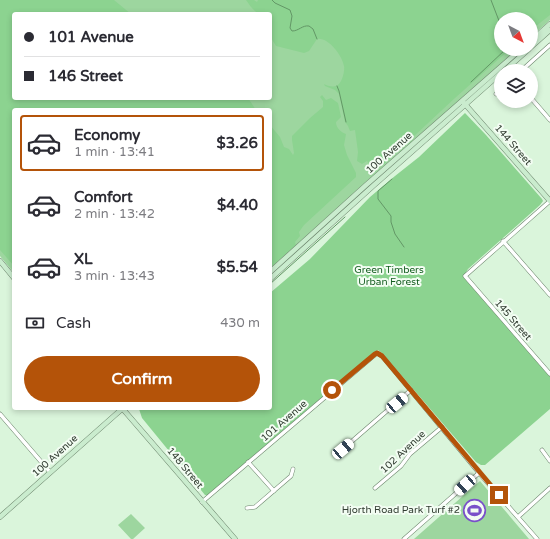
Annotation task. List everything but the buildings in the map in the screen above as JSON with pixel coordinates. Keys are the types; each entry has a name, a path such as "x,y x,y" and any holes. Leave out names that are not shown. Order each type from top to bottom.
{"main road":[{"path":"538,34 550,24"},
{"path":"538,41 550,30"},
{"name":"100 Avenue","path":"272,278 514,56"},
{"path":"512,64 521,56"},
{"name":"100 Avenue","path":"272,270 370,182 494,79"},
{"name":"144 Street","path":"464,103 550,201"},
{"path":"0,261 12,276"},
{"name":"100 Avenue","path":"0,517 121,410"},
{"name":"148 Street","path":"125,410 235,539"}],"street":[{"path":"529,64 550,45"},
{"path":"538,106 550,120"},
{"path":"550,201 503,241 550,295"},
{"name":"145 Street","path":"503,241 465,276 550,374"},
{"name":"101 Avenue","path":"202,502 375,354 377,353 382,356 411,390"},
{"path":"343,449 411,390 479,473 537,539"},
{"path":"0,414 50,472"},
{"name":"102 Avenue","path":"375,488 401,466 410,454 442,427"},
{"path":"542,450 550,461"},
{"path":"248,462 274,491"},
{"path":"248,508 256,508 291,476 293,469"},
{"path":"404,539 479,473"},
{"path":"518,517 550,488"}],"green space":[{"path":"0,0 550,0 550,20 538,31 538,12 494,12 494,56 509,56 500,64 494,64 494,70 272,268 272,108 12,108 12,271 0,256"},
{"path":"0,0 114,0 129,12 12,12 12,100 249,100 255,108 12,108 12,264 0,250"},
{"path":"246,0 254,0 257,2 258,0 550,0 550,15 538,24 538,12 494,12 494,56 502,56 375,172 370,173 368,170 370,165 367,161 362,164 357,161 358,152 355,130 350,131 345,122 339,94 324,84 328,86 335,86 338,85 341,80 344,66 337,52 330,44 321,39 317,39 309,51 304,53 276,46 272,39 272,12 256,12"},
{"path":"322,95 326,100 331,98 338,103 341,117 336,124 339,130 346,134 344,145 356,173 356,177 304,225 299,232 300,236 295,242 296,245 272,266 272,127 280,137 284,147 289,149 293,155 292,136 323,107 323,101 320,97"},
{"name":"Green Timbers Urban Forest","path":"465,113 542,199 543,201 540,205 468,269 465,274 550,375 550,409 485,465 481,465 476,462 378,350 208,495 205,495 142,418 139,410 272,410 272,291 310,259 370,197 419,157"},
{"name":"Hjorth Road Park Turf #2","path":"480,481 529,539 414,539"},
{"path":"131,514 145,528 133,539 131,539 118,525"}],"waterway":[{"path":"272,0 290,10 292,16 290,28 292,31 304,26 309,26 313,29 317,39"},
{"path":"491,0 496,12"},
{"path":"471,82 499,56"},
{"path":"337,86 346,122"},
{"path":"392,179 378,191 378,199 391,216 391,222 395,234 404,247"},
{"path":"272,282 345,217"}],"place":[{"name":"Hjorth Road Park Turf #2","path":"475,510"}],"route":[{"path":"332,390 375,354 377,353 382,356 499,495"}]}
